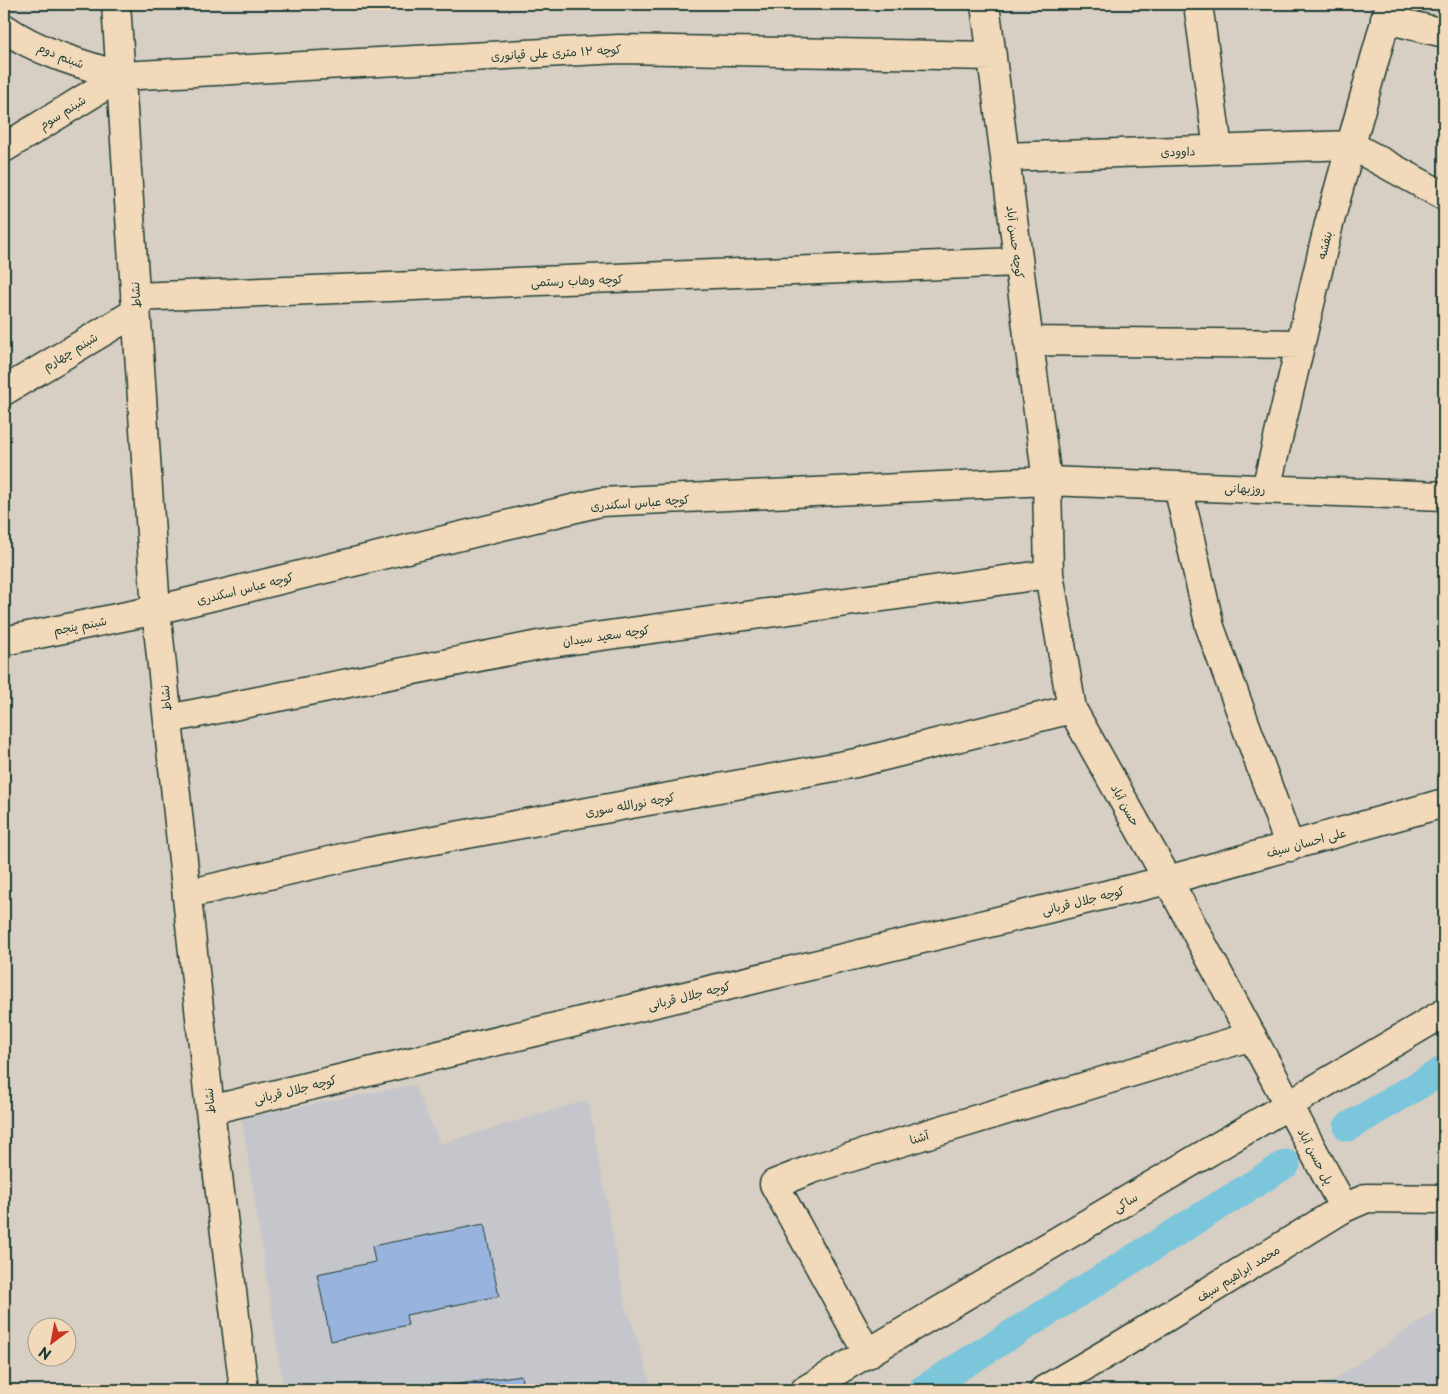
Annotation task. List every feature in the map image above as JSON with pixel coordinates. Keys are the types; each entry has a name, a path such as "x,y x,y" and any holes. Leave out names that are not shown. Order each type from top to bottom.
{"street":[{"name":"نشاط","path":"116,4 156,610 210,1110 244,1390"},
{"name":"کوچه حسن آباد","path":"985,4 1047,481"},
{"path":"1198,4 1218,149"},
{"path":"1388,11 1444,33"},
{"name":"بنفشه","path":"1266,489 1329,224 1388,11"},
{"name":"شبنم دوم","path":"4,28 14,35 70,61 121,76"},
{"name":"کوچه ۱۲ متری علی قپانوری","path":"121,76 619,49 992,56"},
{"name":"شبنم سوم","path":"4,148 121,76"},
{"path":"1351,145 1444,196"},
{"name":"داوودی","path":"1005,157 1351,145"},
{"name":"کوچه وهاب رستمی","path":"136,304 1018,262"},
{"name":"شبنم چهارم","path":"4,391 136,304"},
{"path":"1028,341 1300,344"},
{"name":"کوچه عباس اسکندری","path":"156,610 601,502 1047,481"},
{"name":"روزبهانی","path":"1047,481 1444,496"},
{"name":"حسن آباد","path":"1047,481 1049,574 1072,709 1168,880 1289,1105"},
{"path":"1178,486 1210,627 1290,847"},
{"name":"کوچه سعید سیدان","path":"168,719 544,644 1049,574"},
{"name":"شبنم پنجم","path":"4,640 156,610"},
{"name":"کوچه نورالله سوری","path":"187,894 368,852 856,763 1072,709"},
{"name":"علی احسان سیف","path":"1168,880 1444,803"},
{"name":"کوچه جلال قربانی","path":"210,1110 1168,880"},
{"name":"ساکی","path":"805,1390 1444,1013"},
{"name":"آشنا","path":"868,1354 774,1184 812,1169 1252,1036"},
{"name":"پل حسن آباد","path":"1289,1105 1344,1208"},
{"name":"محمد ابراهیم سیف","path":"1044,1390 1344,1208 1367,1198 1444,1199"}],"shaded area":[{"path":"414,1085 440,1144 588,1100 627,1314 629,1314 653,1390 284,1390 242,1118"},
{"path":"1444,1305 1444,1390 1319,1390"}],"building":[{"path":"484,1224 499,1296 406,1315 408,1325 331,1341 317,1274 375,1262 372,1246"},
{"path":"521,1375 523,1390 446,1390 446,1386"}],"waterway":[{"path":"1348,1127 1444,1070"},
{"path":"922,1390 1286,1164"}]}
